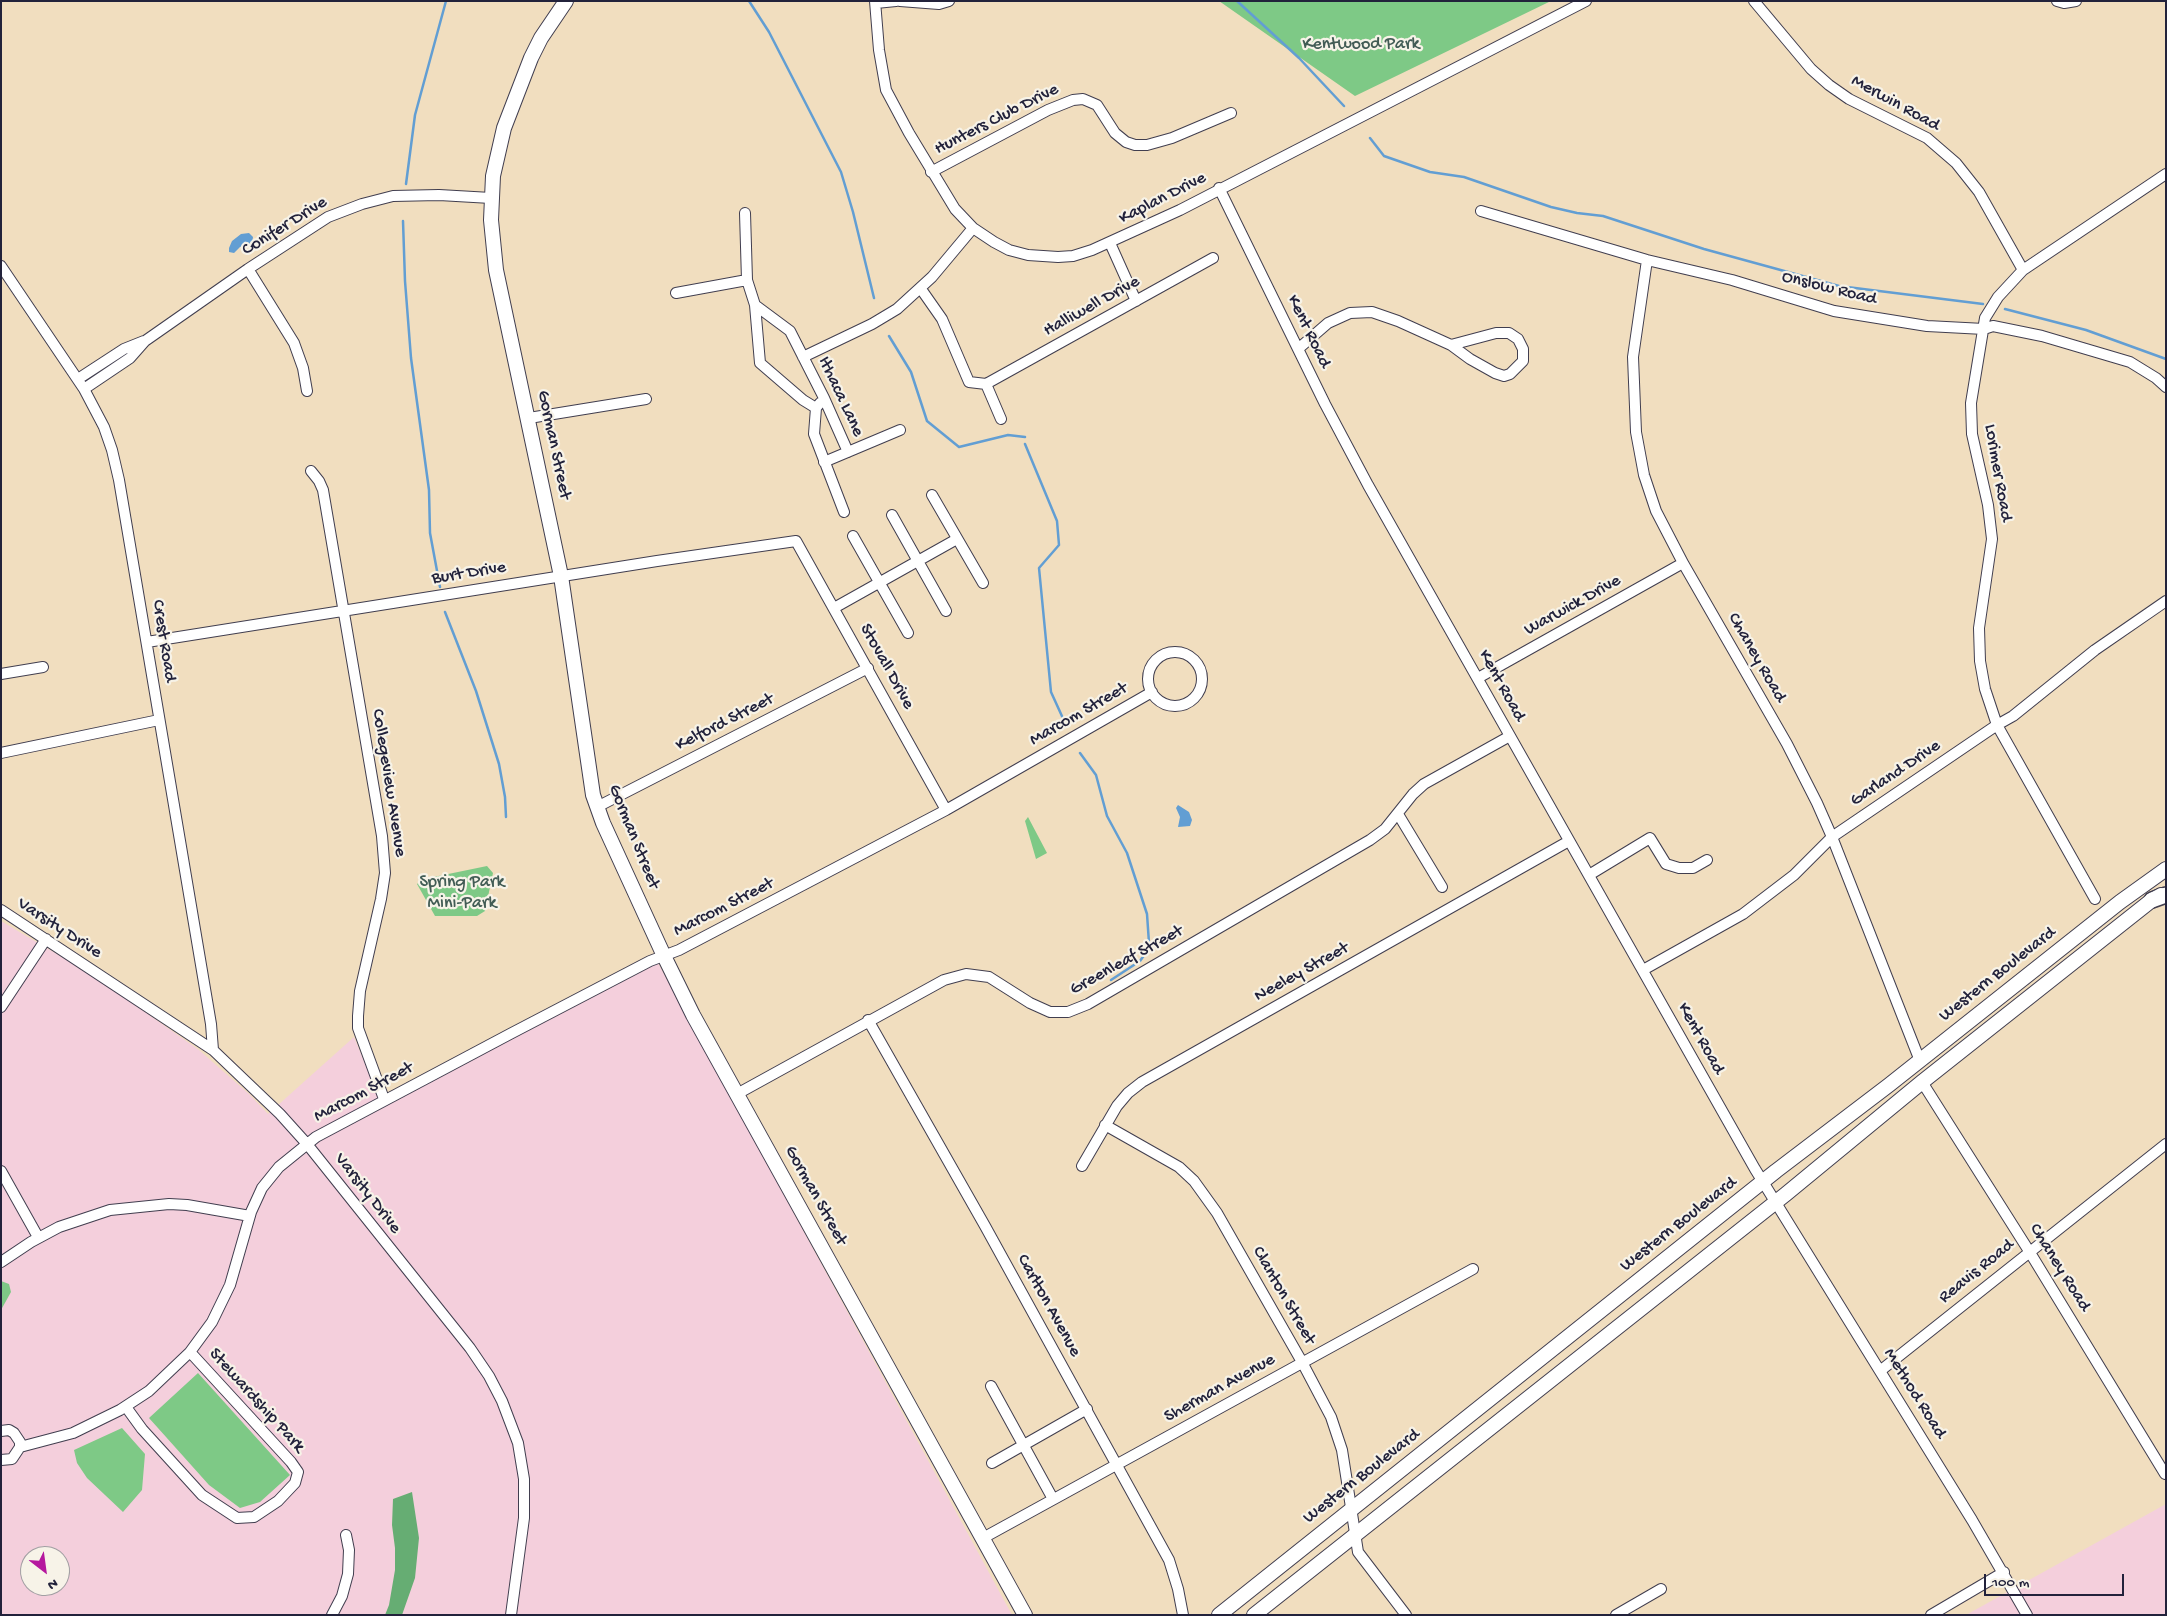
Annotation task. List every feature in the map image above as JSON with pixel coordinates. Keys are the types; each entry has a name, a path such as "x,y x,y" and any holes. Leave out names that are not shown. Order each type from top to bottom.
{"main road":[{"name":"Gorman Street","path":"566,1 541,38 521,81 504,128 497,154 492,198 494,257 561,576 587,762 597,807 664,956 737,1094 1025,1615"},
{"name":"Western Boulevard","path":"1254,1615 1770,1192 1920,1061 2120,902 2166,869"},
{"name":"Western Boulevard","path":"1219,1615 1351,1509 1770,1192 1922,1082 2161,896"}],"street":[{"path":"876,2 896,1"},
{"path":"900,1 939,4 949,1"},
{"name":"Kaplan Drive","path":"876,2 879,50 886,90 931,172 955,210 973,228 994,242 1010,250 1043,257 1072,256 1110,243 1586,1"},
{"name":"Merwin Road","path":"1754,1 1811,69 1829,85 1849,99 1927,138 1956,163 1980,192 2023,270"},
{"path":"2056,1 2076,1"},
{"name":"Hunters Club Drive","path":"931,172 1048,110 1073,100 1083,99 1097,105 1115,133 1126,142 1135,145 1147,145 1172,138 1232,113"},
{"name":"Lorimer Road","path":"2095,899 1997,725 1985,689 1980,661 1979,628 1992,539 1988,505 1976,455 1971,403 1986,318 1998,297 2023,270 2166,174"},
{"name":"Kent Road","path":"1219,188 1298,349 1368,485 1770,1192"},
{"name":"Conifer Drive","path":"78,379 124,348 144,341 315,224 342,211 362,204 405,196 492,198"},
{"name":"Onslow Road","path":"1481,211 1647,260 1732,280 1834,311 1927,326 1984,329 1993,326 2042,336 2130,362 2156,378 2166,387"},
{"path":"745,213 747,280 755,305 760,363 803,400 816,408"},
{"path":"803,356 872,324 898,309 921,289 973,228"},
{"path":"1110,243 1136,301"},
{"name":"Halliwell Drive","path":"986,384 1213,258"},
{"name":"Chaney Road","path":"1647,260 1633,357 1636,432 1644,474 1656,511 1683,563 1786,744 1832,837 1920,1061"},
{"name":"Crest Road","path":"1,266 84,389 104,427 115,460 212,1024 213,1050"},
{"path":"248,269 294,343 302,368 306,392"},
{"path":"676,292 747,280"},
{"path":"921,289 942,319 969,382 986,384 1001,419"},
{"name":"Ithaca Lane","path":"755,305 790,330 824,398 848,452"},
{"path":"1298,349 1328,324 1350,313 1372,312 1398,321 1451,345 1470,360 1504,376 1510,374 1523,361 1523,349 1518,339 1509,333 1496,333 1451,345"},
{"name":"Conifer Drive","path":"84,389 130,358 144,341"},
{"path":"824,398 816,408 814,434 844,512"},
{"path":"529,418 646,399"},
{"path":"824,462 900,430"},
{"name":"Collegeview Avenue","path":"310,471 319,481 323,490 382,836 385,874 360,991 358,1028 384,1100"},
{"path":"932,495 983,584"},
{"path":"892,515 946,611"},
{"path":"853,536 908,633"},
{"path":"834,608 957,539"},
{"name":"Burt Drive","path":"147,642 561,576 796,542"},
{"name":"Stovall Drive","path":"796,542 946,810"},
{"name":"Warwick Drive","path":"1478,678 1683,563"},
{"name":"Garland Drive","path":"1643,970 1743,914 1794,875 1832,837 2013,716 2095,650 2166,601"},
{"name":"Marcom Street","path":"1168,652 1187,654 1196,660 1201,668 1203,678 1201,687 1196,697 1188,703 1179,706 1166,704 1158,700 1152,692 1148,683 1148,674 1153,663 1160,656 1168,652"},
{"path":"1,674 42,667"},
{"name":"Kelford Street","path":"597,807 868,668"},
{"name":"Marcom Street","path":"20,1447 73,1433 126,1407 149,1391 190,1352 212,1322 230,1285 250,1216 262,1188 279,1167 307,1144 384,1100 642,966 679,950 946,810 1152,692"},
{"path":"1,753 159,720"},
{"name":"Greenleaf Street","path":"737,1094 868,1020 944,980 966,974 988,977 1030,1003 1050,1012 1068,1012 1081,1007 1370,840 1385,829 1413,794 1424,784 1510,736"},
{"path":"1398,814 1442,887"},
{"path":"1589,875 1650,838 1666,864 1680,868 1693,868 1707,860"},
{"name":"Neeley Street","path":"1082,1166 1104,1126 1122,1100 1149,1077 1570,841"},
{"name":"Varsity Drive","path":"1,910 213,1050 280,1114 307,1144 470,1348 489,1376 502,1401 518,1443 525,1495 524,1518 511,1615"},
{"path":"1,1007 46,939"},
{"name":"Carlton Avenue","path":"868,1020 1087,1409 1169,1560 1178,1589 1183,1615"},
{"name":"Chaney Road","path":"1922,1082 2029,1251 2165,1474"},
{"name":"Clanton Street","path":"1104,1126 1170,1162 1194,1181 1217,1213 1302,1362 1335,1425 1360,1555 1406,1615"},
{"name":"Reavis Road","path":"1880,1370 2166,1144"},
{"path":"1,1171 38,1237"},
{"name":"Method Road","path":"1770,1192 2004,1572 2027,1615"},
{"path":"1,1262 38,1237 89,1216 130,1206 187,1205 250,1216"},
{"name":"Sherman Avenue","path":"983,1538 1473,1269"},
{"name":"Stewardship Park","path":"126,1407 142,1429 202,1495 237,1518 254,1517 278,1501 295,1483 298,1472 190,1352"},
{"path":"991,1386 1053,1499"},
{"path":"992,1464 1087,1409"},
{"path":"1,1431 9,1430 14,1433 20,1442 20,1447 12,1459 1,1460"},
{"path":"332,1615 342,1596 348,1574 349,1550 346,1535"},
{"path":"1931,1615 2004,1572"},
{"path":"1616,1615 1660,1589"}],"shaded area":[{"path":"1,921 94,976 199,1050 249,1094 268,1114 354,1037 383,1106 658,963 1012,1615 1,1615"},
{"path":"2166,1504 2166,1615 1966,1615"}],"green space":[{"name":"Kentwood Park","path":"1219,1 1551,1 1355,96"},
{"path":"1028,817 1047,853 1036,859 1025,821"},
{"name":"Spring Park Mini-Park","path":"487,866 493,873 485,911 477,916 435,916 417,884 424,879"},
{"path":"1,1281 9,1284 11,1292 1,1310"},
{"path":"198,1373 290,1475 260,1502 240,1508 209,1485 149,1418"},
{"path":"122,1428 145,1454 142,1490 123,1512 87,1478 77,1463 74,1450"},
{"path":"412,1492 419,1538 415,1578 402,1615 385,1615 389,1605 395,1570 392,1525 393,1499"}],"water":[{"path":"249,233 253,237 252,244 240,247 234,253 229,252 232,241 241,234"},
{"path":"1178,805 1189,812 1192,820 1190,826 1178,827 1180,817 1176,808"}],"waterway":[{"path":"406,184 415,115 446,1"},
{"path":"749,1 769,32 841,172 874,298"},
{"path":"1237,1 1299,58 1344,106"},
{"path":"1370,138 1384,156 1430,172 1464,177 1551,207 1603,216 1704,249 1839,286 1983,304"},
{"path":"403,221 405,281 411,358 429,490 430,533 440,587"},
{"path":"2005,309 2086,330 2166,359"},
{"path":"889,336 911,372 927,421 959,447 1008,435 1025,437"},
{"path":"1025,444 1057,521 1059,545 1039,568 1051,692 1066,725"},
{"path":"445,612 476,691 499,764 505,797 506,817"},
{"path":"1080,753 1096,775 1107,816 1127,853 1147,914 1149,943 1145,954 1140,961 1111,980"}]}
